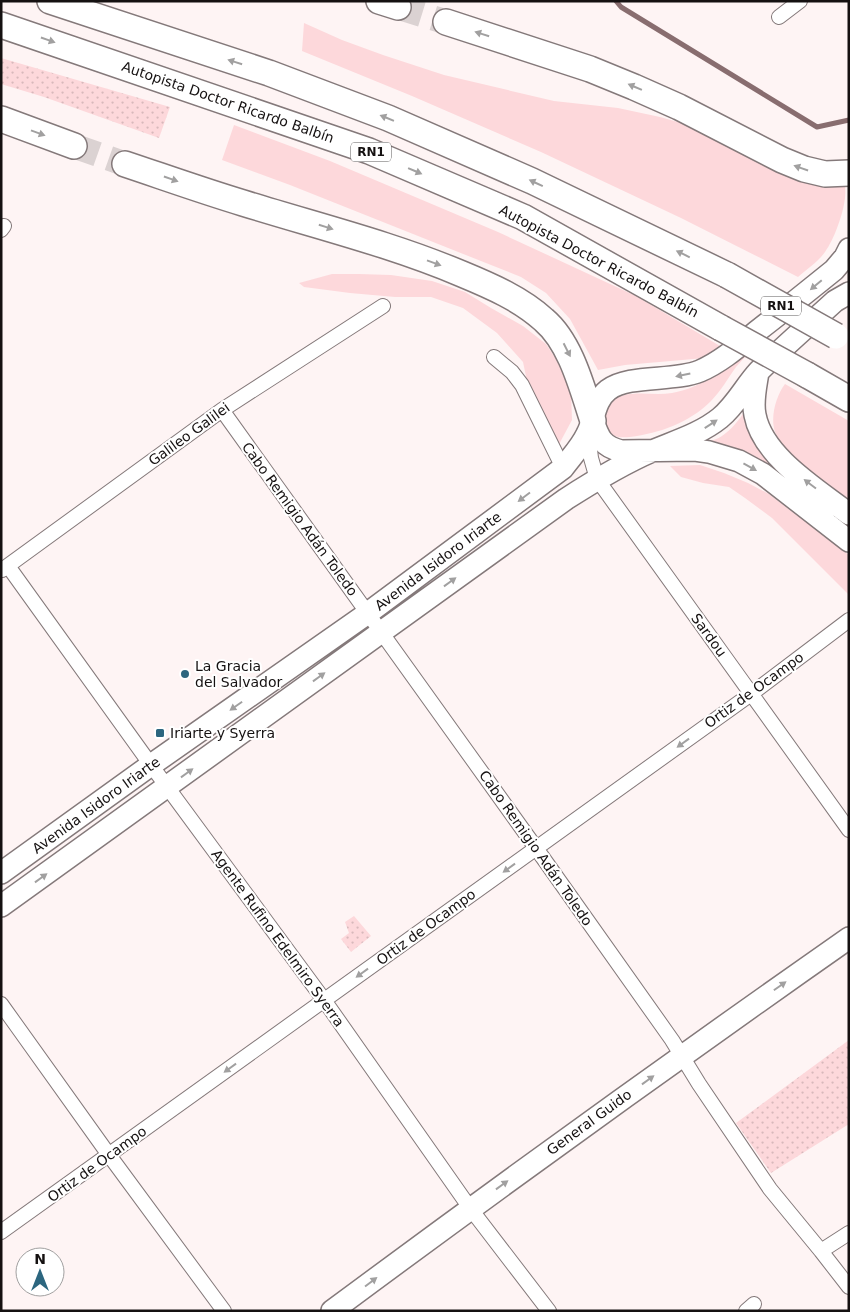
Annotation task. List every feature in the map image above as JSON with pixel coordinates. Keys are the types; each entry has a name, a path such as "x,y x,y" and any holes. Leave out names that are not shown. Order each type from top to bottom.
{"highway":[{"name":"RN1","path":"50,1 269,73 388,118 532,181 726,275 842,341"},
{"path":"446,22 590,69 626,83 804,169 825,174 849,173"},
{"name":"Autopista Doctor Ricardo Balbín","path":"1,25 369,151 523,217 849,399"},
{"path":"1,120 74,146"},
{"path":"125,164 243,203 389,246 440,265 518,300 546,321 565,345 574,365 590,427"}],"main road":[{"name":"Avenida Isidoro Iriarte","path":"1,873 368,613 557,472 582,444 590,427 597,404 607,391 616,385 626,382 678,377 698,372 712,365 834,270 849,249"},
{"name":"Avenida Isidoro Iriarte","path":"1,906 566,499 597,479 652,451 709,426 731,407 758,372 835,301 849,293"},
{"path":"758,372 754,397 755,415 761,432 773,451 788,467 849,514"},
{"path":"590,427 606,445 621,451 695,450 739,461 763,474 849,541"},
{"path":"557,472 566,499"},
{"name":"General Guido","path":"332,1311 470,1208 680,1056 849,938"}],"street":[{"path":"779,17 800,1"},
{"name":"Galileo Galilei","path":"4,568 222,410 383,306"},
{"path":"494,357 512,372 522,385 557,472"},
{"name":"Cabo Remigio Adán Toledo","path":"222,410 672,1040 680,1056 770,1189 849,1287"},
{"name":"Sardou","path":"590,427 591,458 597,479 849,830"},
{"name":"Agente Rufino Edelmiro Syerra","path":"4,568 324,1000 470,1208 549,1311"},
{"name":"Ortiz de Ocampo","path":"1,1232 751,694 849,620"},
{"path":"1,1004 224,1311"},
{"path":"821,1251 849,1233"}],"shaded area":[{"path":"304,23 342,40 444,75 554,101 618,108 685,124 844,183 845,198 837,228 822,256 798,277 681,218 541,152 302,51"},
{"path":"1,58 170,107 159,138 44,97 1,84"},
{"path":"234,125 330,161 498,232 636,296 725,349 705,358 625,365 598,370 570,319 546,293 521,277 222,160"},
{"path":"332,274 391,275 432,281 465,292 523,326 546,344 558,362 571,391 572,420 557,448 528,386 523,362 497,333 463,308 431,297 395,297 350,293 304,287 299,283"},
{"path":"754,347 736,367 711,401 684,421 663,430 630,437 617,437 610,433 607,428 605,423 606,411 611,401 616,398 629,394 672,393 694,386 715,375"},
{"path":"785,384 849,421 849,501 787,451 775,432 774,413 779,394"},
{"path":"745,411 749,433 782,473 753,457 707,443 726,433"},
{"path":"700,465 748,483 769,494 849,555 849,594 772,518 745,498 729,487 681,477 670,466"},
{"path":"354,916 371,936 351,952 341,939 349,933 345,922"},
{"path":"849,1040 849,1124 771,1173 736,1123"}],"waterway":[{"path":"616,1 621,7 817,127 849,120"}],"tunnel":[{"path":"398,7 446,22"},
{"path":"74,146 125,164"}],"place":[{"name":"La Gracia del Salvador","path":"185,674"},
{"name":"Iriarte y Syerra","path":"160,733"}]}
